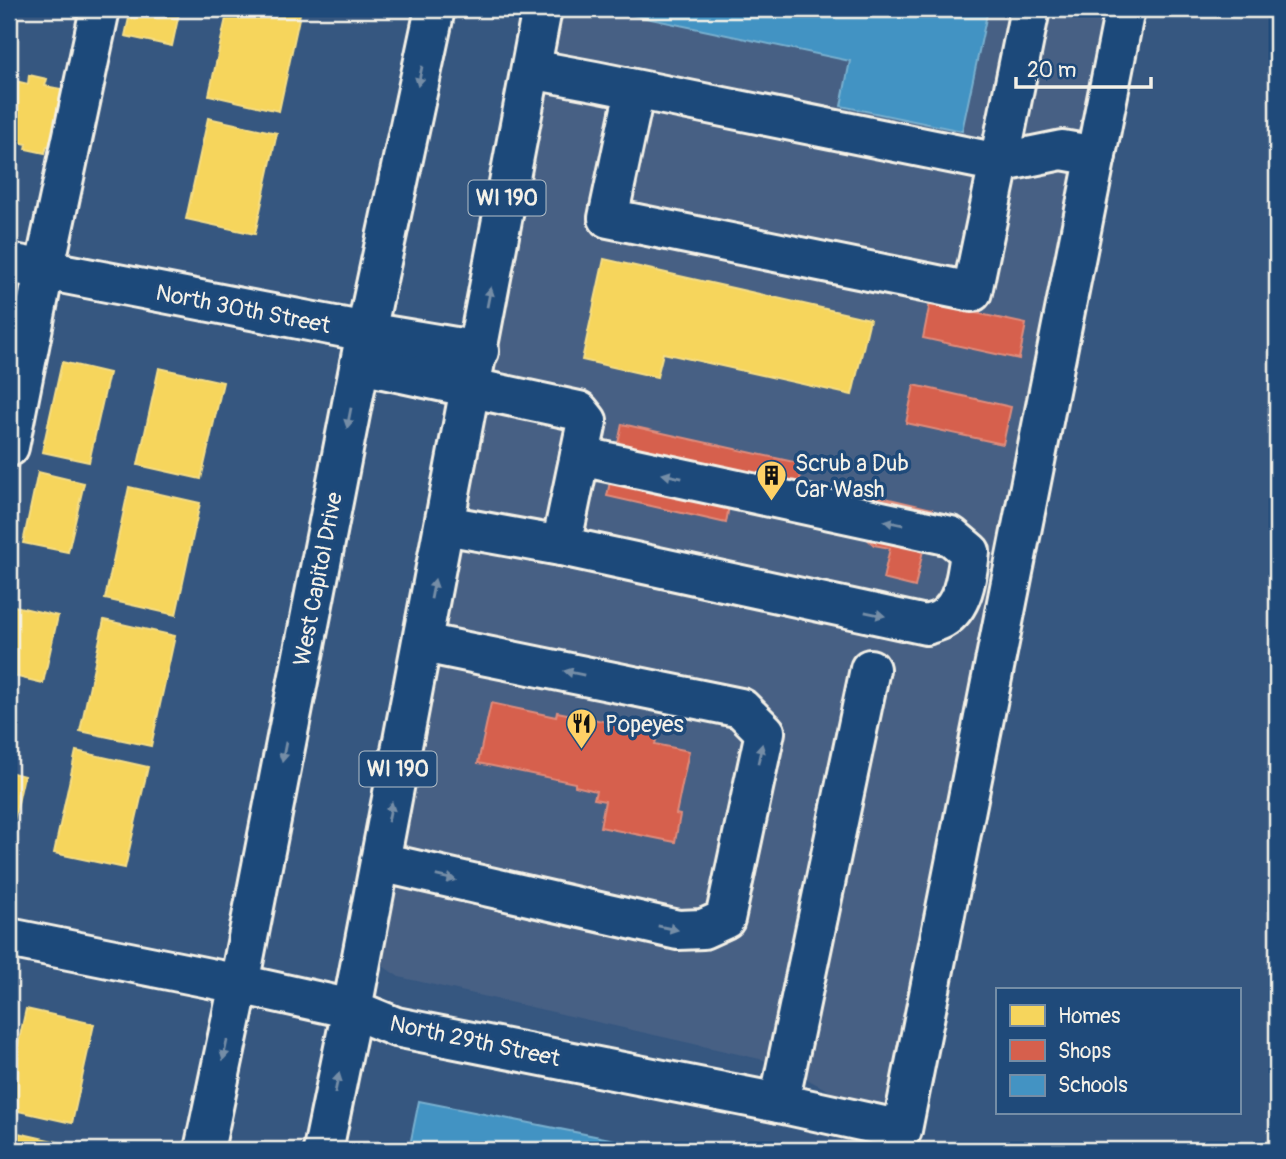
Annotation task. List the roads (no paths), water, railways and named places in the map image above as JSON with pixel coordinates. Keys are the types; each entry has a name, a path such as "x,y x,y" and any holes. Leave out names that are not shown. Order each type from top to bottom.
{"main road":[{"path":"9,447 26,267 100,9"},
{"name":"West Capitol Drive","path":"204,1150 363,348 435,9"},
{"name":"WI 190","path":"323,1150 423,643 542,9"},
{"path":"635,90 608,218 972,292 1030,9"},
{"path":"531,69 999,163 1062,150 1096,156 1125,9"},
{"name":"North 29th Street","path":"9,938 352,1009 397,1027 902,1130 1096,156"},
{"name":"North 30th Street","path":"26,267 363,348 478,351"},
{"path":"363,348 471,388 579,411 587,421 561,546"},
{"path":"444,525 561,546 926,625 942,619 952,610 965,585 970,552 951,536 580,456"},
{"path":"380,862 678,930 703,929 725,919 765,732 741,708 423,643"},
{"path":"779,1103 870,669"}],"place":[{"name":"Scrub a Dub Car Wash","path":"772,503"},
{"name":"Popeyes","path":"582,751"}]}
